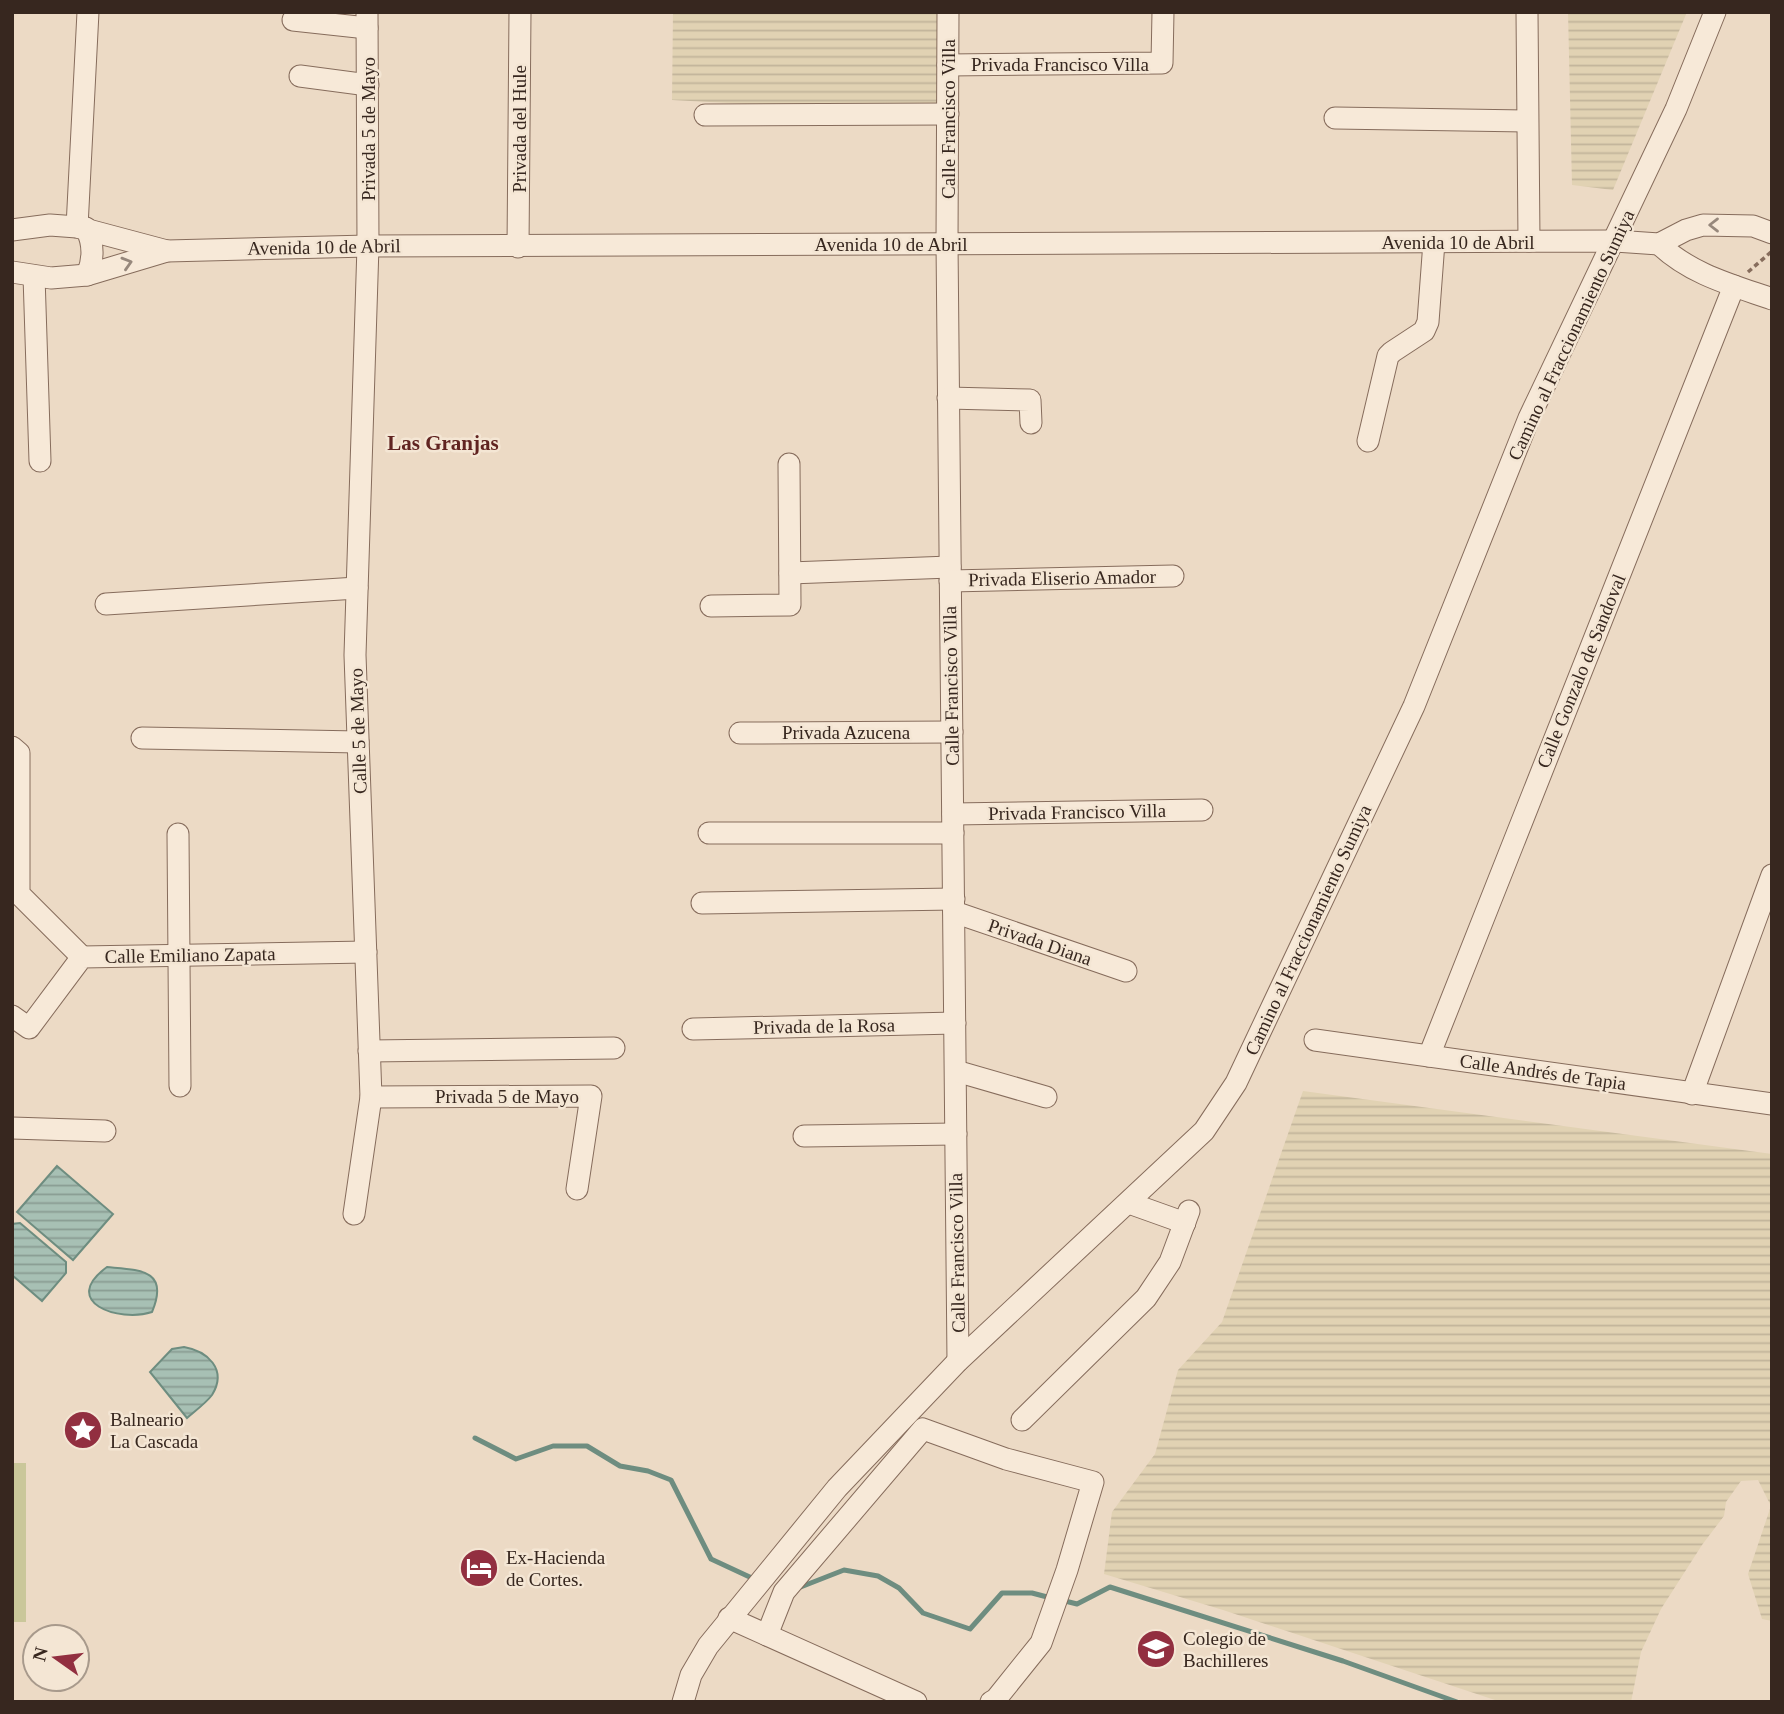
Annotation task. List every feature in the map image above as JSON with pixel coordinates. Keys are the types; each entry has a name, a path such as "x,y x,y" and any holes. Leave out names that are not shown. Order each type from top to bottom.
{"street":[{"path":"87,275 91,266 91,238 82,227 88,12"},
{"name":"Privada del Hule","path":"518,247 520,12"},
{"name":"Calle Francisco Villa","path":"948,12 948,398 958,1361"},
{"name":"Privada Francisco Villa","path":"948,65 1163,63 1163,12"},
{"path":"1527,12 1529,241"},
{"name":"Camino al Fraccionamiento Sumiya","path":"683,1702 691,1675 708,1646 836,1488 958,1361 1204,1131 1236,1083 1414,706 1529,418 1676,109 1715,12"},
{"path":"293,20 367,20"},
{"name":"Privada 5 de Mayo","path":"367,20 368,246"},
{"path":"300,76 368,85"},
{"path":"705,116 948,114"},
{"path":"1335,118 1527,121"},
{"name":"Avenida 10 de Abril","path":"12,230 50,225 82,227 167,251"},
{"path":"1772,233 1753,226 1703,225 1686,230 1659,244 1672,257 1693,270 1772,299"},
{"name":"Avenida 10 de Abril","path":"19,270 51,278 87,275 167,251 368,246 1529,241 1659,244"},
{"path":"1368,441 1388,356 1424,331 1429,322 1434,242"},
{"name":"Calle 5 de Mayo","path":"354,1214 371,1097 355,655 368,246"},
{"path":"19,270 40,461"},
{"name":"Calle Gonzalo de Sandoval","path":"1429,1056 1734,286"},
{"path":"948,398 1030,400 1031,423"},
{"path":"710,607 790,605 789,464"},
{"name":"Privada Eliserio Amador","path":"790,573 1173,576"},
{"path":"106,604 357,588"},
{"name":"Privada Azucena","path":"740,733 952,732"},
{"path":"142,738 358,742"},
{"path":"16,750 19,894 82,957"},
{"name":"Privada Francisco Villa","path":"709,833 953,824 1202,810"},
{"path":"178,834 180,1086"},
{"path":"1692,1094 1772,875"},
{"name":"Privada Diana","path":"702,903 954,905 1126,971"},
{"name":"Calle Emiliano Zapata","path":"12,1016 29,1028 82,957 366,952"},
{"name":"Privada de la Rosa","path":"694,1029 955,1023"},
{"name":"Calle Andrés de Tapia","path":"1315,1040 1772,1104"},
{"path":"369,1051 614,1048"},
{"path":"956,1071 1046,1097"},
{"name":"Privada 5 de Mayo","path":"371,1097 591,1096 577,1189"},
{"path":"12,1128 105,1131"},
{"path":"804,1136 956,1134"},
{"path":"1022,1420 1146,1298 1170,1262 1187,1217 1129,1203"},
{"path":"767,1634 784,1592 923,1429 1006,1459 1093,1482 1067,1570 1041,1643 991,1702"},
{"path":"729,1618 916,1702"}],"path":[{"path":"1734,286 1772,251"}],"shaded area":[{"path":"673,12 943,12 942,115 672,100"},
{"path":"1568,12 1687,12 1613,190 1572,185"},
{"path":"1303,1091 1772,1154 1772,1621 1762,1619 1748,1574 1771,1506 1758,1480 1741,1481 1726,1502 1724,1516 1661,1609 1641,1652 1631,1702 1501,1702 1223,1610 1104,1574 1112,1512 1155,1454 1178,1370 1222,1322"},
{"path":"57,1166 113,1214 73,1260 17,1212"},
{"path":"20,1223 66,1262 66,1273 42,1301 12,1275 12,1224"},
{"path":"107,1267 140,1271 154,1280 157,1298 152,1312 124,1315 99,1307 91,1300 89,1290 94,1279"},
{"path":"184,1347 207,1357 213,1363 218,1377 212,1395 187,1418 150,1372 172,1349"},
{"path":"12,1463 26,1463 26,1622 12,1622"}],"waterway":[{"path":"475,1438 516,1459 553,1446 587,1446 620,1466 648,1471 671,1480 711,1559 754,1579"},
{"path":"798,1588 844,1570 878,1576 899,1588 923,1613 970,1629 1002,1593 1032,1593 1051,1598"},
{"path":"1061,1600 1077,1604 1110,1587 1343,1661 1457,1702"}],"place":[{"name":"Balneario La Cascada","path":"83,1430"},
{"name":"Ex-Hacienda de Cortes.","path":"479,1568"},
{"name":"Colegio de Bachilleres","path":"1156,1649"}],"district":[{"name":"Las Granjas","path":"443,443"}]}
